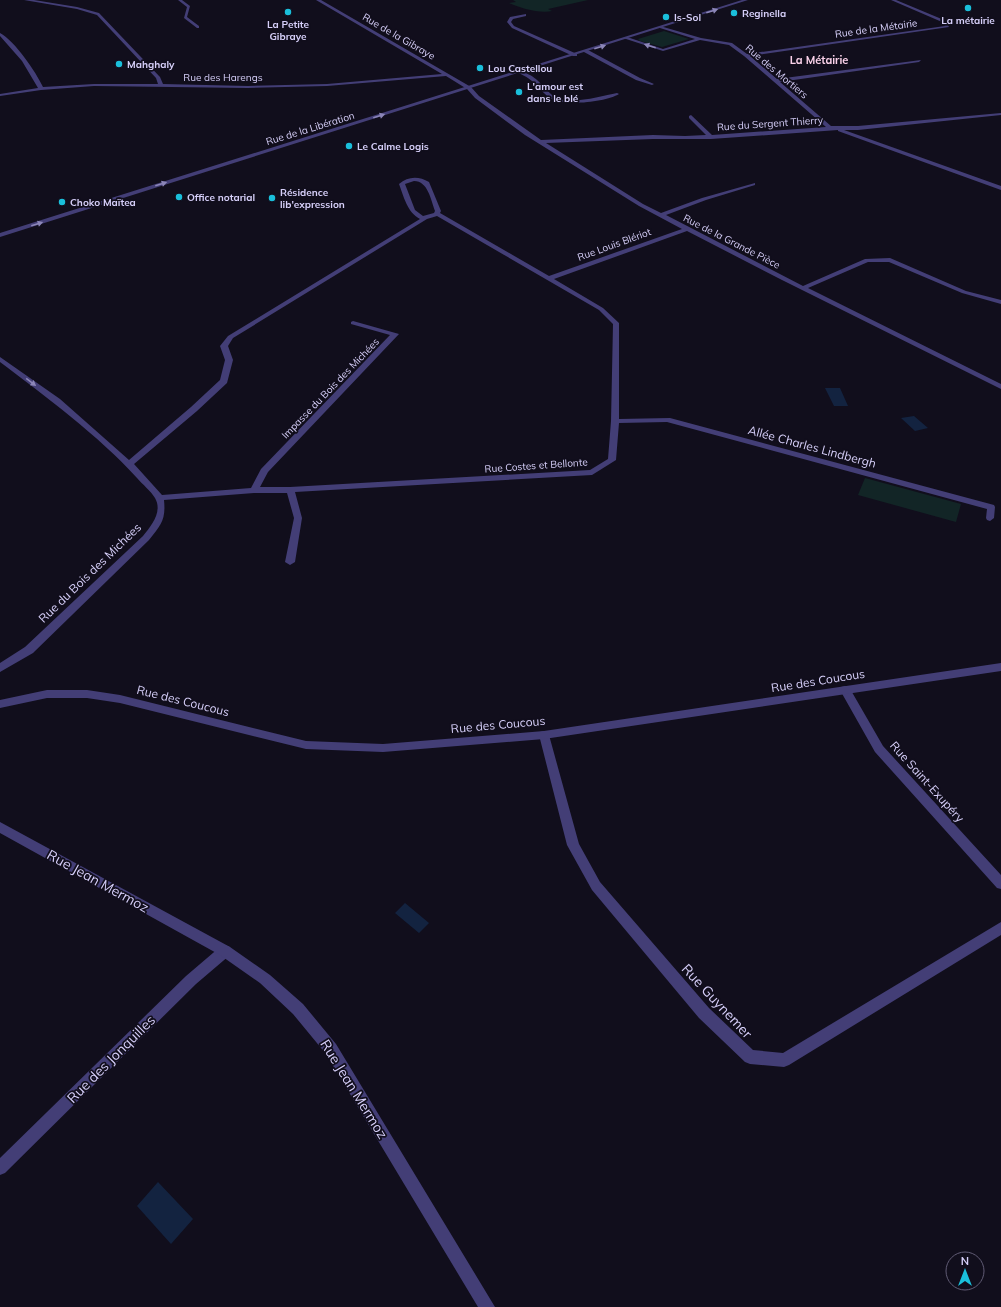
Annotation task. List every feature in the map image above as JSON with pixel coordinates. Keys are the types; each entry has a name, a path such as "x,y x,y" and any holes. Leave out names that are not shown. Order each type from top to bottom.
{"street":[{"path":"26,0 90,11 104,18 158,78 161,86"},
{"path":"180,0 189,7 185,17 198,27"},
{"name":"Rue de la Gibraye","path":"318,0 469,88"},
{"name":"Rue de la Libération","path":"0,235 746,0"},
{"name":"Rue de la Métairie","path":"746,55 948,26 943,21 893,0"},
{"path":"525,15 511,18 509,22 512,27 575,55"},
{"name":"Rue des Mortiers","path":"661,27 700,39 730,44 746,55 832,128 1001,188"},
{"path":"0,34 27,66 40,84 41,89"},
{"path":"625,38 663,50 700,39"},
{"path":"586,51 638,79 652,84"},
{"path":"775,81 919,61"},
{"path":"520,72 531,76 552,97 563,101 578,102 616,94"},
{"name":"Rue des Harengs","path":"0,95 41,89 94,85 248,87 327,85 446,75"},
{"name":"Rue de la Grande Pièce","path":"469,88 476,96 527,134 641,205 1001,388"},
{"name":"Rue du Sergent Thierry","path":"541,142 653,137 711,137 832,128 858,128 1001,114"},
{"path":"691,117 711,137"},
{"path":"420,179 427,183 438,211 437,214 432,217 425,218 418,217 412,213 402,184 406,181 420,179"},
{"path":"661,215 704,199 753,184"},
{"name":"Rue Costes et Bellonte","path":"160,498 254,490 290,490 592,472 612,460 615,420 616,323 601,309 437,214"},
{"path":"129,464 194,410 224,382 229,360 224,346 230,337 425,218"},
{"name":"Rue Louis Blériot","path":"547,278 687,229"},
{"path":"803,288 867,260 890,260 964,292 1001,302"},
{"name":"Impasse du Bois des Michées","path":"254,490 264,471 395,334 353,323"},
{"path":"0,359 57,401 129,464 160,498"},
{"name":"Allée Charles Lindbergh","path":"615,420 667,420 991,507 990,518"},
{"path":"290,490 298,518 290,562"},
{"name":"Rue du Bois des Michées","path":"0,668 29,650 146,538 159,522 161,511 160,498"},
{"name":"Rue des Coucous","path":"0,704 47,694 87,694 120,699 273,738 330,747 383,748 544,735 1001,667"},
{"name":"Rue Saint-Exupéry","path":"845,690 879,749 1001,884"},
{"name":"Rue Guynemer","path":"544,735 573,845 596,886 704,1013 750,1057 784,1060 1001,928"},
{"name":"Rue Jean Mermoz","path":"0,827 225,951 265,979 298,1009 331,1049 487,1307"},
{"name":"Rue des Jonquilles","path":"0,1168 191,980 225,951"}],"green space":[{"path":"513,0 588,0 548,9 552,11 542,12 519,7 509,3 516,2"},
{"path":"664,31 689,39 662,47 640,41 638,39"},
{"path":"865,478 961,504 956,522 858,495"}],"water":[{"path":"825,388 840,388 848,406 834,406"},
{"path":"914,416 928,428 915,431 901,418"},
{"path":"405,903 429,923 419,933 395,913"},
{"path":"158,1182 193,1219 171,1244 137,1206"}],"place":[{"name":"La métairie","path":"968,8"},
{"name":"La Petite Gibraye","path":"288,12"},
{"name":"Reginella","path":"734,13"},
{"name":"Is-Sol","path":"666,17"},
{"name":"Mahghaly","path":"119,64"},
{"name":"Lou Castellou","path":"480,68"},
{"name":"L'amour est dans le blé","path":"519,92"},
{"name":"Le Calme Logis","path":"349,146"},
{"name":"Office notarial","path":"179,197"},
{"name":"Résidence lib'expression","path":"272,198"},
{"name":"Choko Maïtea","path":"62,202"}],"district":[{"name":"La Métairie","path":"819,60"}]}
